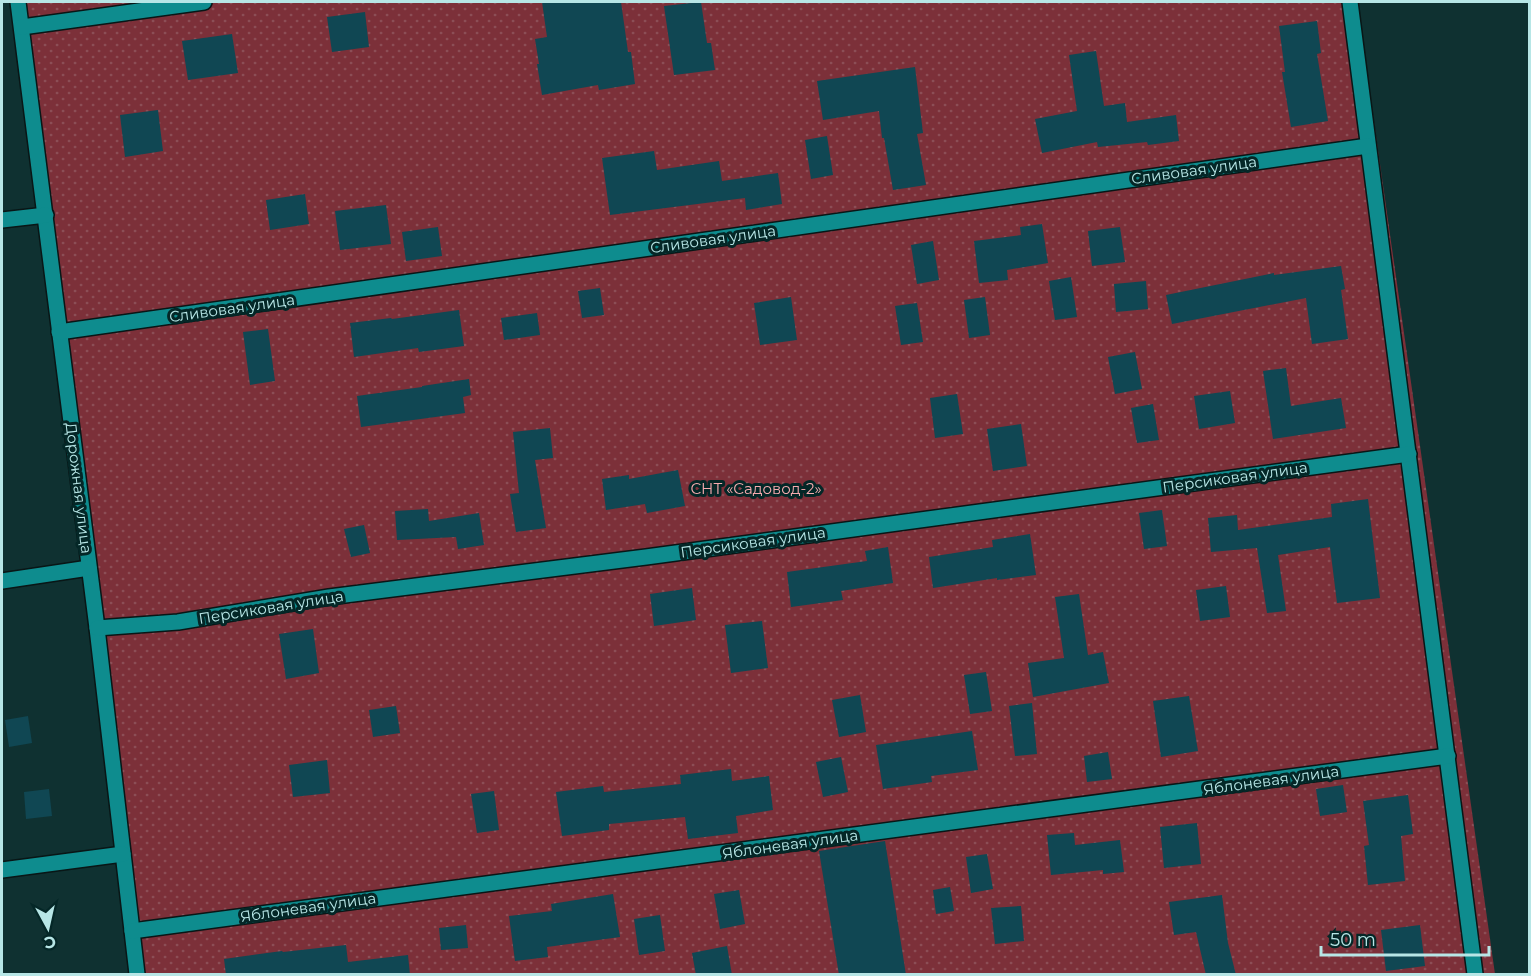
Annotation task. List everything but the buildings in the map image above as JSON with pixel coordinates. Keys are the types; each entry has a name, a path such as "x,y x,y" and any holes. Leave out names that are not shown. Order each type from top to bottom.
{"street":[{"name":"Дорожная улица","path":"18,2 90,568 137,975"},
{"path":"21,27 204,2"},
{"path":"1350,2 1475,975"},
{"name":"Сливовая улица","path":"59,332 1368,146"},
{"path":"2,220 46,215"},
{"name":"Персиковая улица","path":"97,628 178,622 329,597 658,555 1408,453"},
{"path":"2,581 90,568"},
{"name":"Яблоневая улица","path":"132,931 1448,756"},
{"path":"2,870 123,854"}],"green space":[{"name":"СНТ «Садовод-2»","path":"18,2 1357,2 1495,974 137,974"}]}
